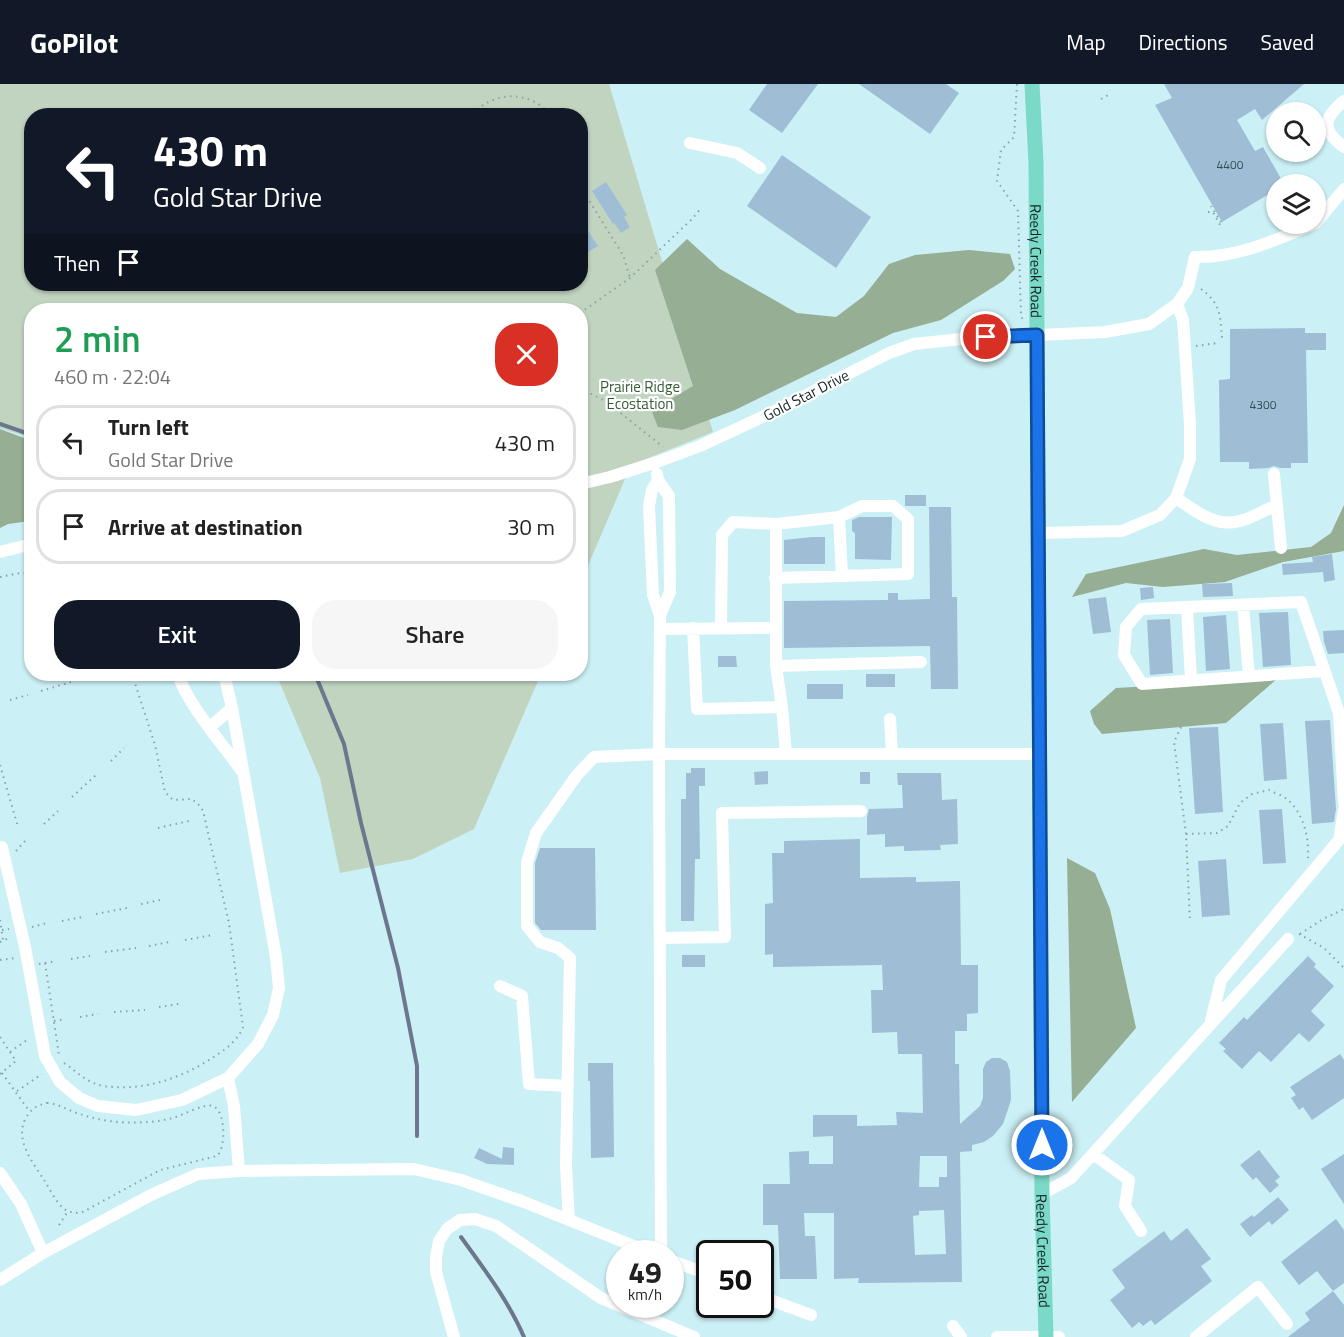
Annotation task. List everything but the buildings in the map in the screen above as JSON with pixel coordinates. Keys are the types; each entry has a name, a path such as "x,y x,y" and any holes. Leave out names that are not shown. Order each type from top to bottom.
{"main road":[{"name":"Reedy Creek Road","path":"1032,84 1036,163 1042,1194 1050,1337"}],"street":[{"path":"1344,101 1329,116 1327,123 1329,132 1344,147"},
{"path":"690,143 737,153 760,168"},
{"path":"1326,210 1344,189"},
{"path":"1038,533 1122,531 1160,515 1176,498 1190,459 1183,320 1177,304 1188,288 1196,257 1214,257 1266,244 1289,234"},
{"name":"Gold Star Drive","path":"588,482 673,457 773,412 889,353 914,344 970,338 1106,332 1149,324 1177,304"},
{"path":"657,462 658,480 669,496 670,592 660,615"},
{"path":"1274,474 1281,548"},
{"path":"658,480 652,490 649,506 653,595 660,615 661,1240"},
{"path":"1176,498 1216,522 1236,523 1276,505"},
{"path":"721,628 722,535 733,522 776,524 839,517 862,506 893,506 908,519 909,574 775,578"},
{"path":"839,517 842,576"},
{"path":"776,524 776,666 783,707 786,754"},
{"path":"0,552 24,546"},
{"path":"1324,671 1142,684 1124,655 1126,627 1141,609 1300,603 1339,713 1344,803"},
{"path":"1243,605 1249,676"},
{"path":"1187,607 1191,680"},
{"path":"660,628 775,628"},
{"path":"693,628 697,709 783,707"},
{"path":"776,666 921,662"},
{"path":"180,681 244,774"},
{"path":"2,847 25,947 42,1042 51,1068 60,1082 79,1098 98,1106 136,1110 182,1100 228,1078 258,1044 273,1015 279,988 276,957 226,681"},
{"path":"210,727 232,708"},
{"path":"890,719 892,754"},
{"path":"569,1220 566,1167 570,958 558,948 540,942 527,926 527,862 536,832 577,775 594,757 659,754 1040,754"},
{"path":"1209,1026 1221,980 1339,840 1344,810"},
{"path":"660,938 725,937 722,813 861,811"},
{"path":"1042,1194 1071,1178 1209,1026 1294,937"},
{"path":"500,986 522,996 529,1084 568,1086"},
{"path":"228,1078 234,1106 239,1170"},
{"path":"1093,1154 1129,1180 1125,1206 1141,1231"},
{"path":"0,1280 43,1253 151,1195 198,1174 239,1170 414,1169 461,1180 619,1240"},
{"path":"0,1173 21,1204 43,1253"},
{"path":"454,1337 436,1272 436,1257 439,1241 447,1229 460,1220 475,1219 496,1226 601,1298 694,1337"},
{"path":"1196,1337 1258,1287 1287,1324"},
{"path":"774,1301 811,1315"},
{"path":"953,1326 962,1337"},
{"path":"997,1337 1050,1337"}],"path":[{"path":"1017,84 1014,136 1001,150 997,181 1018,212 1021,316 1023,320"},
{"path":"1101,99 1110,94"},
{"path":"481,108 496,99 518,96 545,108"},
{"path":"588,199 623,255 630,278"},
{"path":"1212,205 1222,224 1220,225 1213,212 1207,210 1212,205"},
{"path":"588,307 630,278 701,208"},
{"path":"1199,288 1214,299 1220,309 1222,338"},
{"path":"1196,346 1217,343"},
{"path":"588,392 607,402 653,437 673,457"},
{"path":"0,577 24,573"},
{"path":"45,963 60,1062 86,1080 103,1086 161,1082 186,1074 200,1067 230,1045 243,1027 229,923 203,811 192,799 173,800 165,792 155,745 134,681"},
{"path":"41,691 71,682"},
{"path":"10,700 28,695"},
{"path":"1181,727 1174,742 1186,834 1190,921"},
{"path":"111,761 124,748"},
{"path":"0,765 18,827"},
{"path":"72,797 97,774"},
{"path":"1186,834 1217,833 1228,826 1240,803 1252,794 1269,790 1287,799 1302,819 1309,843 1308,876"},
{"path":"44,824 58,811"},
{"path":"158,828 189,821"},
{"path":"141,904 160,900"},
{"path":"96,914 127,908"},
{"path":"1294,937 1344,909"},
{"path":"62,921 82,917"},
{"path":"0,920 4,941"},
{"path":"29,927 47,923"},
{"path":"185,940 213,935"},
{"path":"1294,937 1324,948 1344,968"},
{"path":"149,946 170,942"},
{"path":"105,952 136,948"},
{"path":"71,959 90,956"},
{"path":"0,960 13,958 20,962"},
{"path":"36,964 56,961"},
{"path":"159,1007 179,1004"},
{"path":"114,1011 145,1010"},
{"path":"80,1017 99,1014"},
{"path":"54,1021 65,1019"},
{"path":"0,1037 16,1061 1,1073 30,1112"},
{"path":"10,1052 27,1040"},
{"path":"16,1092 44,1073"},
{"path":"46,1103 90,1117 117,1122 165,1120 208,1105 216,1107 220,1113 223,1147 217,1156 160,1170 81,1213 68,1211 57,1199 25,1148 22,1128 30,1112 35,1107 46,1103"},
{"path":"59,1224 68,1211"}],"green space":[{"name":"Prairie Ridge Ecostation","path":"0,84 609,84 713,432 631,465 588,566 588,303 24,303 24,436 0,428"},
{"path":"687,239 720,269 797,313 836,317 864,296 889,264 915,255 969,250 1010,254 1015,269 1003,281 941,320 893,333 735,410 682,430 658,427 652,412 693,386 655,270"},
{"path":"0,429 24,438 24,522 8,524 0,528"},
{"path":"1344,505 1344,551 1283,562 1225,582 1163,587 1126,583 1072,597 1086,574 1204,549 1237,555 1311,547 1331,533"},
{"path":"1277,679 1226,723 1102,734 1094,724 1090,711 1116,688"},
{"path":"279,681 538,681 474,829 413,859 340,873 320,778"},
{"path":"1067,858 1095,873 1110,909 1136,1028 1072,1102"}],"waterway":[{"path":"0,424 24,432"},
{"path":"318,681 344,744 361,823 398,968 417,1066 417,1136"},
{"path":"461,1237 503,1298 524,1337"}],"route":[{"path":"986,337 1037,335 1042,1145"}]}
